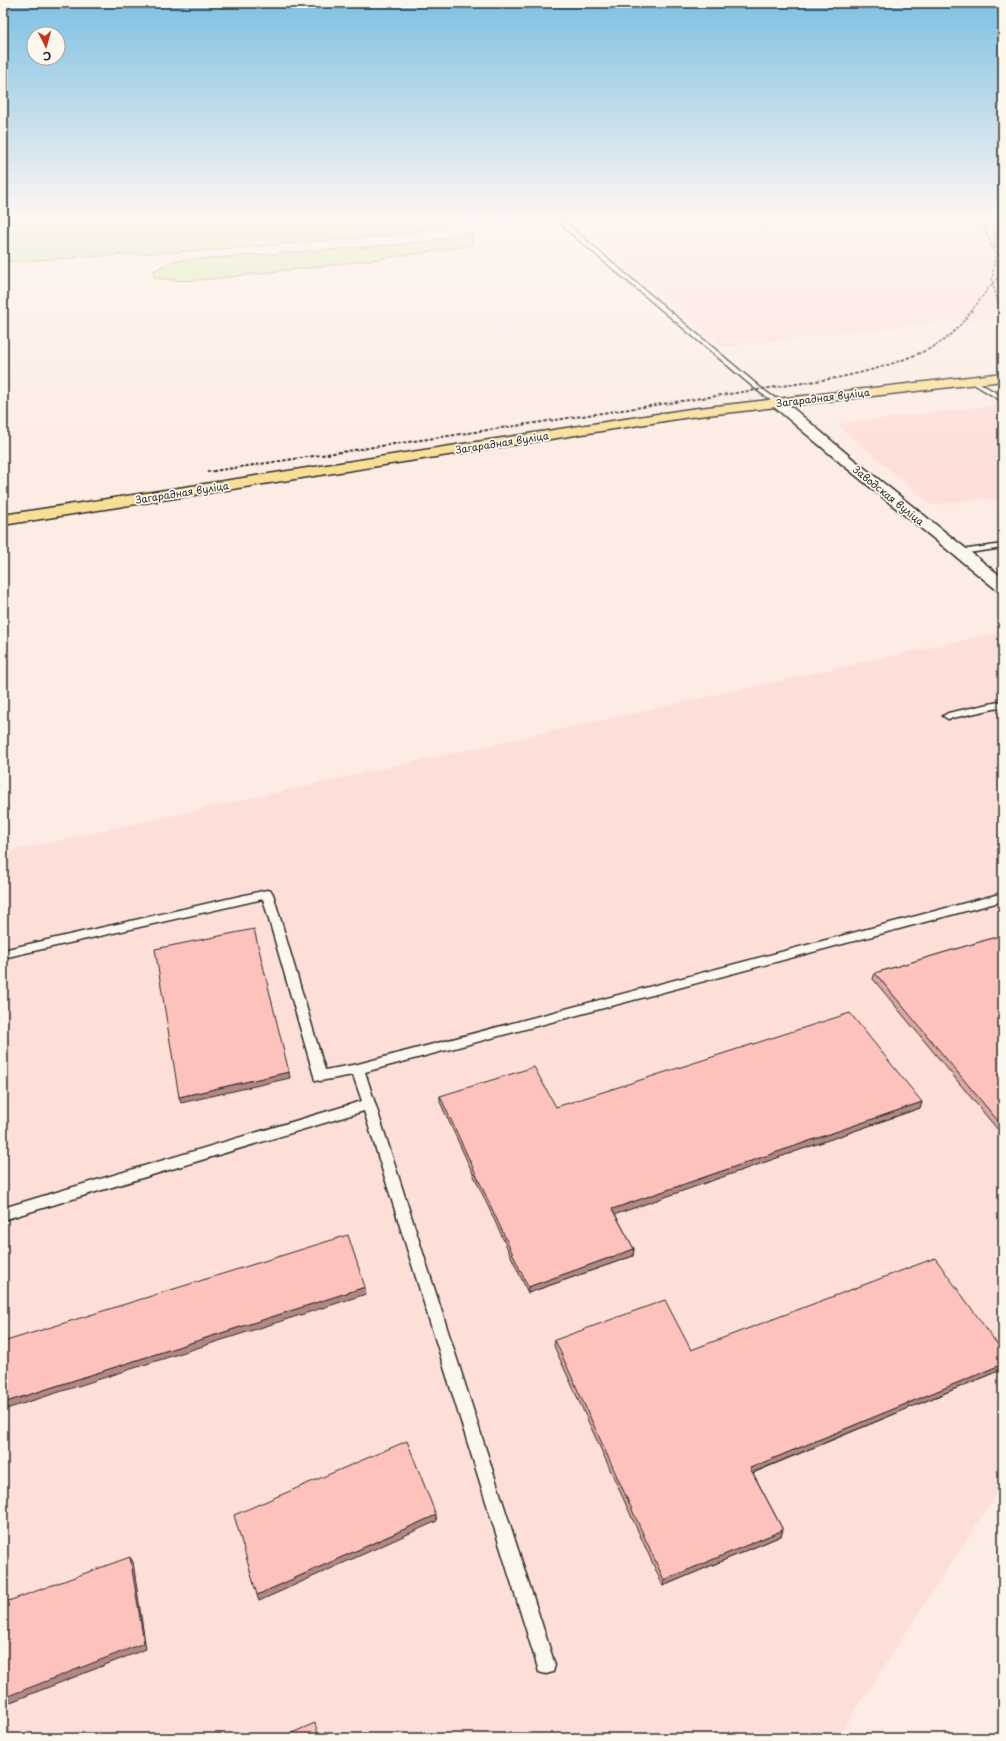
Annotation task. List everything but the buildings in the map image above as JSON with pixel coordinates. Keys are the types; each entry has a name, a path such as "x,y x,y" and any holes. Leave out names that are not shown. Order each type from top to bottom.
{"main road":[{"name":"Загарадная вуліца","path":"3,520 690,414 777,402 1003,377"}],"street":[{"name":"Заводская вуліца","path":"777,402 848,462 1003,586"}],"lane":[{"path":"648,295 760,390 777,402"},
{"path":"971,380 1003,400"},
{"path":"961,552 1003,546"},
{"path":"948,716 1003,704"},
{"path":"3,954 267,894 320,1076 358,1068 1003,897"},
{"path":"358,1068 546,1666"},
{"path":"3,1214 369,1104"}],"shaded area":[{"path":"660,295 1003,295 1003,319 948,321 723,347"},
{"path":"1003,404 1003,502 983,498 931,505 837,424"},
{"path":"1000,632 1003,635 1003,1484 837,1738 3,1738 3,853"}],"railway":[{"path":"935,346 946,339 955,330 983,295"},
{"path":"996,295 1003,319"},
{"path":"207,472 836,378 888,365 935,346"}]}
